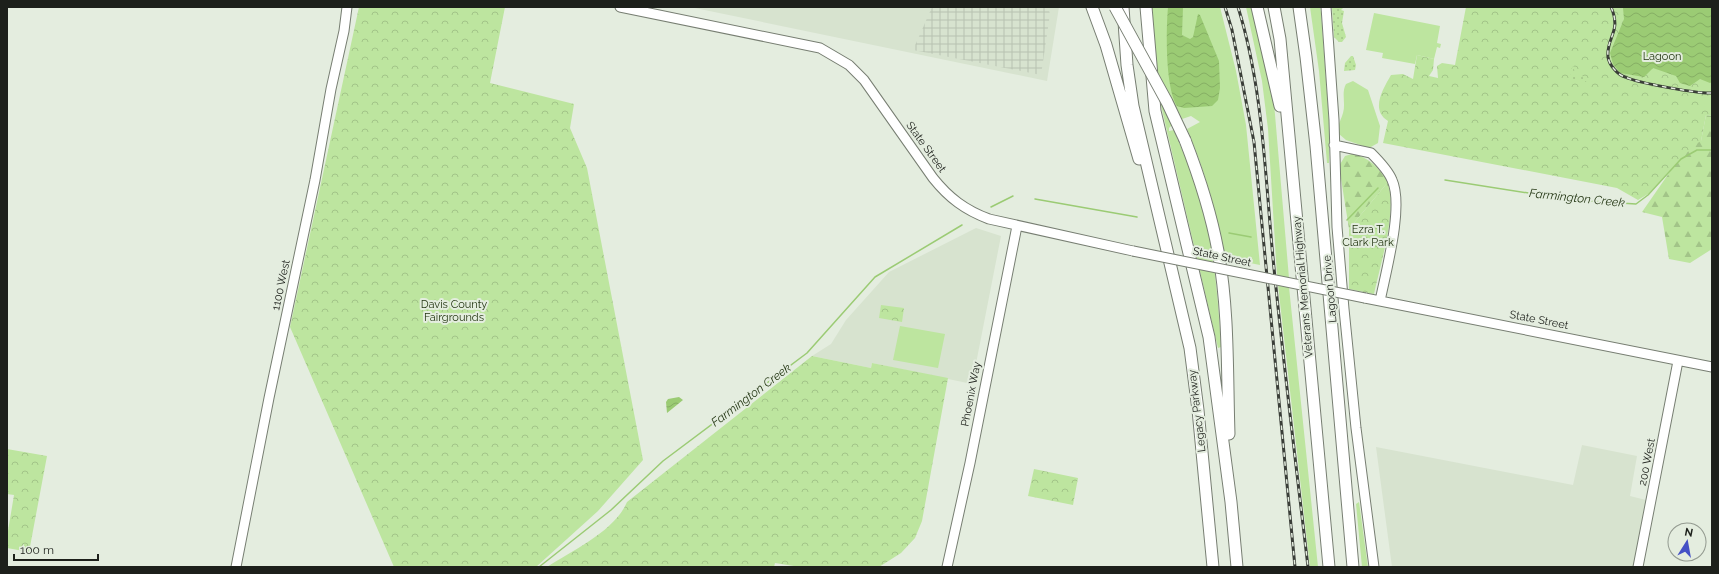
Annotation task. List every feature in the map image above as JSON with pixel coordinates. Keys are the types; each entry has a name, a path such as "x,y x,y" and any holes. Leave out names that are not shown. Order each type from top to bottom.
{"highway":[{"path":"1092,7 1106,45 1169,257"},
{"path":"1115,7 1167,102 1185,140 1210,213 1218,252 1223,291 1231,502"},
{"path":"1123,7 1126,59 1133,106 1169,257"},
{"path":"1146,7 1155,111 1209,337 1231,502 1237,567"},
{"path":"1258,7 1290,148"},
{"name":"Veterans Memorial Highway","path":"1274,7 1280,39 1329,567"},
{"path":"1299,7 1315,138 1353,567"},
{"name":"Legacy Parkway","path":"1169,257 1190,348 1198,410 1213,567"}],"street":[{"name":"1100 West","path":"236,567 269,398 315,180 331,89 348,7"},
{"name":"State Street","path":"620,7 800,42 820,48 832,54 857,72 945,193 956,203 977,215 1017,226 1133,251 1712,367"},
{"name":"Lagoon Drive","path":"1326,7 1337,226 1344,309 1356,428 1374,567"},
{"path":"1334,145 1371,153 1392,179 1396,194 1397,212 1380,301"},
{"name":"Phoenix Way","path":"946,567 970,463 1017,226"},
{"name":"200 West","path":"1638,567 1678,361"}],"shaded area":[{"path":"690,7 1059,7 1047,81"},
{"path":"932,7 1048,7 1050,14 1041,75 913,50"},
{"path":"976,228 1001,236 972,384 872,363 871,368 812,356 831,344 846,320 889,272"},
{"path":"1582,445 1637,456 1630,496 1646,500 1633,567 1392,567 1376,447 1573,485"}],"green space":[{"name":"Davis County Fairgrounds","path":"359,7 505,7 490,83 574,104 570,128 587,168 643,460 598,511 536,567 394,567 290,327"},
{"path":"1152,7 1220,7 1236,71 1246,125 1260,265 1225,258 1210,192 1187,129 1200,122 1191,116 1182,119 1156,69"},
{"path":"1246,7 1252,7 1264,53 1274,103 1289,278 1277,276 1268,129 1262,81"},
{"path":"1310,7 1320,7 1321,13 1329,120 1329,163 1327,163 1319,71"},
{"path":"1332,7 1344,7 1341,10 1344,11 1342,23 1346,37 1342,42 1339,42 1334,37"},
{"name":"Lagoon","path":"1466,7 1712,7 1712,116 1706,115 1701,141 1694,145 1648,194 1638,200 1617,188 1383,143 1388,121 1380,111 1379,105 1382,93 1391,75 1403,74 1413,79 1417,55 1434,59 1433,70 1429,76 1438,78 1437,66 1442,63 1455,65"},
{"path":"1374,13 1440,26 1437,43 1441,44 1440,48 1437,47 1434,59 1417,55 1415,64 1382,58 1383,53 1366,50"},
{"path":"1351,56 1353,56 1356,65 1355,70 1344,71 1345,63"},
{"path":"1573,63 1575,75 1587,77 1586,82 1570,79"},
{"path":"1353,81 1368,90 1380,126 1378,143 1369,148 1346,140 1339,134 1339,125 1344,109 1345,87 1346,84"},
{"path":"1159,97 1173,124 1169,128 1169,131 1174,130 1194,180 1205,215 1217,290 1221,347 1218,348"},
{"path":"1706,115 1712,116 1712,249 1690,263 1669,259 1662,217 1642,212 1692,140 1701,141"},
{"path":"1352,154 1368,160 1381,172 1388,182 1349,229 1339,166 1345,156"},
{"name":"Ezra T. Clark Park","path":"1388,182 1391,208 1387,237 1374,294 1349,289 1349,229"},
{"path":"1278,285 1289,287 1318,567 1310,567"},
{"path":"881,305 904,308 902,322 879,318"},
{"path":"900,326 945,334 938,368 893,360"},
{"path":"812,356 871,368 872,363 948,378 922,521 915,538 901,553 879,567 800,567 775,563 774,567 547,567 581,547 603,531 613,522 627,502"},
{"path":"7,449 47,456 29,552 7,548 7,537 14,495 7,494"},
{"path":"1034,469 1078,478 1073,505 1028,496"},
{"path":"1359,502 1368,567 1362,567 1356,504"}],"water":[{"path":"1168,7 1183,7 1182,35 1190,39 1193,37 1198,14 1200,15 1219,61 1220,88 1218,100 1212,106 1184,108 1177,106 1173,97 1170,86 1167,58"},
{"path":"1712,7 1712,82 1710,83 1700,79 1690,86 1680,83 1676,76 1653,68 1644,77 1620,73 1613,64 1610,53 1624,19 1623,8"},
{"path":"679,397 683,400 667,413 666,402 668,399"}],"waterway":[{"name":"Farmington Creek","path":"1445,180 1573,200 1636,204 1648,195 1681,159 1697,150 1712,150"},
{"name":"Farmington Creek","path":"1347,220 1378,188"},
{"name":"Farmington Creek","path":"991,207 1013,196"},
{"name":"Farmington Creek","path":"1035,199 1137,217"},
{"name":"Farmington Creek","path":"539,567 611,510 663,461 807,353 875,277 962,225"},
{"name":"Farmington Creek","path":"1229,233 1251,237"}],"railway":[{"path":"1225,7 1232,30 1254,142 1295,567"},
{"path":"1238,7 1253,68 1262,131 1281,335 1308,567"},
{"path":"1611,7 1615,23 1609,44 1608,57 1610,63 1617,72 1622,76 1655,85 1695,92 1712,93"}]}
